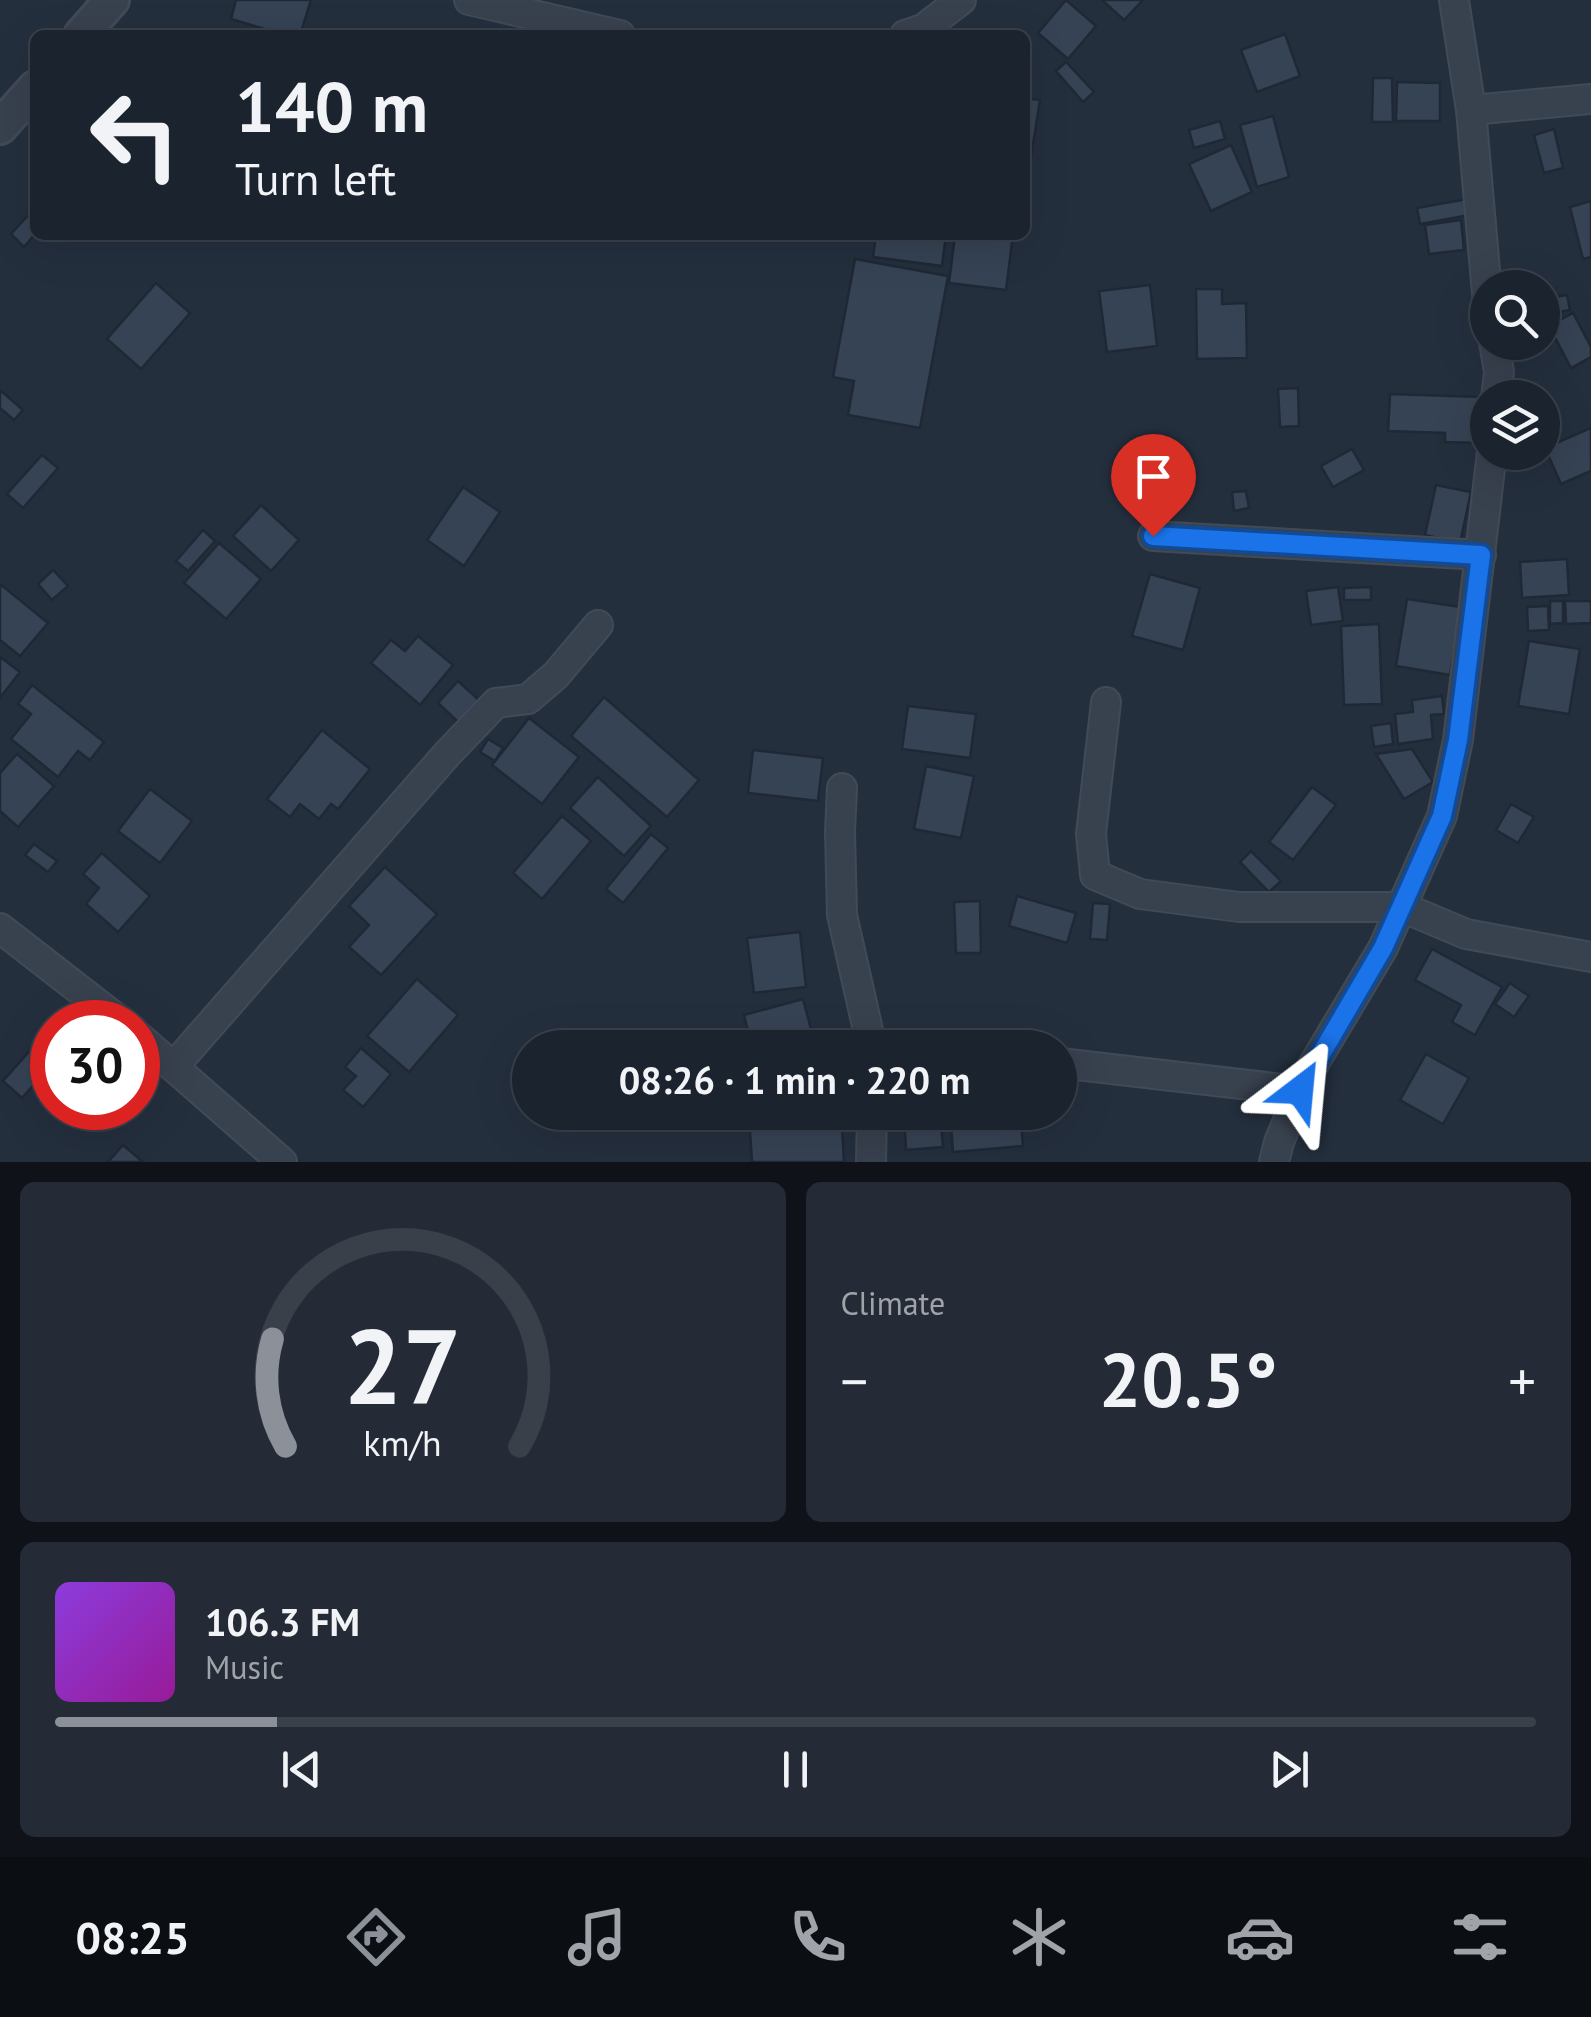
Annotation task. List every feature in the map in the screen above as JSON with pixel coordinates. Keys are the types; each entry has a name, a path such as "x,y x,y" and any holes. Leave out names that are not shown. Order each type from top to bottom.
{"street":[{"path":"86,30 112,0"},
{"path":"469,0 598,30"},
{"path":"920,30 961,0"},
{"path":"1454,0 1470,110 1485,270"},
{"path":"0,127 30,94"},
{"path":"1470,110 1591,99"},
{"path":"1274,1162 1300,1090 1383,948 1442,816 1458,740 1490,470"},
{"path":"1153,536 1481,555"},
{"path":"175,1066 496,703 528,699 556,675 598,626"},
{"path":"1106,702 1091,834 1095,876 1140,894 1239,907 1402,907 1466,934 1591,957"},
{"path":"842,788 842,915 868,1030"},
{"path":"0,928 93,1000"},
{"path":"160,1054 282,1162"},
{"path":"1077,1065 1300,1090"},
{"path":"870,1162 871,1130"}],"building":[{"path":"236,0 311,0 302,30 268,30 231,19"},
{"path":"1066,0 1096,26 1068,59 1038,33"},
{"path":"1102,0 1143,0 1124,20"},
{"path":"1285,34 1300,76 1257,92 1241,50"},
{"path":"1066,62 1094,92 1083,102 1056,71"},
{"path":"1373,78 1392,78 1393,122 1372,122"},
{"path":"1397,82 1440,83 1440,121 1396,121"},
{"path":"1030,99 1040,100 1030,164"},
{"path":"1273,116 1289,177 1257,187 1240,125"},
{"path":"1220,121 1225,139 1194,148 1189,130"},
{"path":"1554,129 1563,168 1544,173 1534,135"},
{"path":"1231,145 1252,192 1211,211 1189,164"},
{"path":"1473,198 1475,214 1420,224 1417,208"},
{"path":"1591,201 1591,257 1583,259 1570,207"},
{"path":"30,213 30,240 24,247 11,234"},
{"path":"1461,220 1464,250 1429,254 1425,225"},
{"path":"875,240 945,240 942,266 873,257"},
{"path":"954,240 1012,240 1006,290 949,283"},
{"path":"855,259 948,276 920,428 848,415 854,381 833,377"},
{"path":"156,283 190,313 141,369 107,339"},
{"path":"1150,285 1157,346 1107,352 1099,291"},
{"path":"1196,289 1222,289 1222,304 1246,303 1247,358 1197,359"},
{"path":"1567,295 1570,310 1560,312 1560,296"},
{"path":"1573,313 1591,347 1591,357 1571,368 1560,347 1560,320"},
{"path":"1298,388 1299,426 1280,427 1278,389"},
{"path":"0,390 23,410 14,420 0,408"},
{"path":"1390,394 1470,397 1470,443 1445,442 1445,433 1388,431"},
{"path":"1591,428 1591,471 1561,484 1555,470 1560,470 1560,441"},
{"path":"1352,449 1364,470 1333,487 1321,466"},
{"path":"42,455 58,468 23,508 7,494"},
{"path":"1167,455 1177,508 1144,514 1134,461"},
{"path":"1436,485 1471,492 1460,543 1425,535"},
{"path":"463,487 500,512 464,566 427,540"},
{"path":"1246,491 1249,508 1234,511 1232,492"},
{"path":"261,505 299,540 271,571 233,536"},
{"path":"203,530 215,541 188,571 176,561"},
{"path":"219,543 261,579 226,619 184,583"},
{"path":"1567,559 1569,595 1522,598 1520,562"},
{"path":"53,570 68,586 52,600 38,584"},
{"path":"1150,574 1200,588 1183,650 1132,636"},
{"path":"0,584 48,623 20,656 0,640"},
{"path":"1338,587 1343,621 1311,625 1306,591"},
{"path":"1371,587 1371,600 1344,600 1344,588"},
{"path":"1407,599 1461,607 1450,675 1396,666"},
{"path":"1550,601 1563,601 1563,623 1550,624"},
{"path":"1565,601 1591,601 1591,623 1566,624"},
{"path":"1548,606 1549,630 1528,631 1527,607"},
{"path":"1379,624 1382,704 1344,705 1341,626"},
{"path":"418,636 453,665 420,705 371,663 391,640 405,651"},
{"path":"1529,641 1580,649 1569,714 1518,706"},
{"path":"0,657 20,672 0,698"},
{"path":"458,681 479,700 458,722 438,703"},
{"path":"32,685 104,742 90,760 78,751 58,777 11,739 31,714 18,704"},
{"path":"1442,696 1444,714 1431,715 1433,739 1398,744 1395,714 1413,712 1412,700"},
{"path":"604,697 699,780 667,817 571,736"},
{"path":"908,706 976,714 970,758 902,749"},
{"path":"529,718 579,757 542,804 492,765"},
{"path":"1391,723 1393,744 1374,747 1371,726"},
{"path":"322,730 370,769 338,809 331,804 319,819 300,804 290,817 267,799"},
{"path":"488,739 503,748 495,761 480,752"},
{"path":"1412,749 1433,782 1404,799 1376,754"},
{"path":"753,750 823,758 818,801 748,793"},
{"path":"17,754 54,786 18,827 0,811 0,773"},
{"path":"926,766 974,776 961,838 914,829"},
{"path":"598,777 651,826 624,856 570,808"},
{"path":"1312,787 1336,805 1293,860 1269,842"},
{"path":"150,789 192,821 160,863 118,831"},
{"path":"1511,804 1534,817 1518,843 1496,830"},
{"path":"562,816 591,841 542,899 513,873"},
{"path":"651,834 668,848 623,903 606,889"},
{"path":"34,844 57,861 48,872 25,855"},
{"path":"1251,851 1281,881 1269,892 1240,862"},
{"path":"102,853 150,896 118,932 86,904 99,888 83,874"},
{"path":"385,867 437,914 381,975 349,947 369,925 349,906"},
{"path":"1017,896 1076,913 1067,943 1009,926"},
{"path":"980,901 981,953 956,953 954,902"},
{"path":"1093,903 1110,904 1107,940 1090,939"},
{"path":"800,932 806,987 754,993 747,938"},
{"path":"1432,949 1502,987 1475,1035 1452,1022 1461,1005 1415,980"},
{"path":"417,979 458,1015 409,1072 367,1036"},
{"path":"1510,983 1529,996 1514,1017 1495,1004"},
{"path":"803,999 811,1030 748,1030 744,1015"},
{"path":"361,1048 391,1074 363,1107 343,1090 356,1076 345,1067"},
{"path":"30,1051 30,1089 22,1098 3,1081"},
{"path":"1426,1054 1469,1078 1443,1124 1400,1100"},
{"path":"842,1130 844,1162 752,1162 750,1131"},
{"path":"905,1130 942,1130 943,1147 906,1150"},
{"path":"951,1130 1022,1130 1023,1146 953,1152"},
{"path":"123,1145 143,1162 108,1162"}],"route":[{"path":"1153,536 1481,555 1458,740 1442,816 1383,948 1300,1090"}]}
